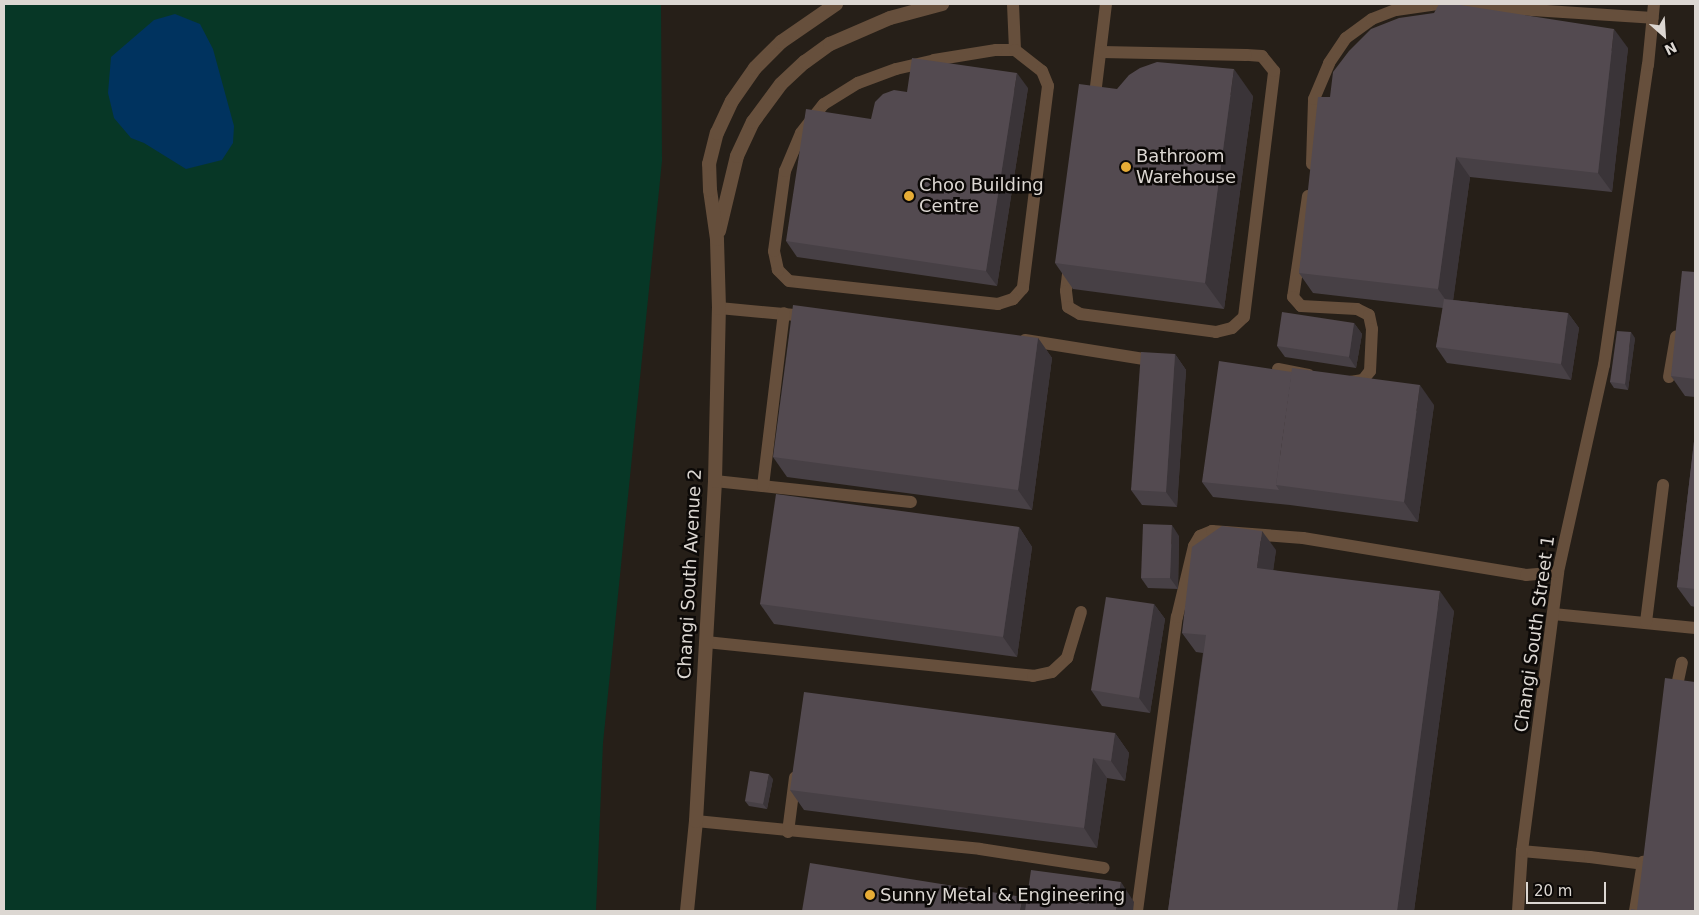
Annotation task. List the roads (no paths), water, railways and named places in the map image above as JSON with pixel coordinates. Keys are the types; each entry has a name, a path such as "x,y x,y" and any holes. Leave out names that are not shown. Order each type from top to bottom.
{"street":[{"name":"Changi South Avenue 2","path":"687,911 696,821 714,481 719,308 717,239 710,190 709,164 718,133 732,101 755,68 781,42 836,4"},
{"name":"Changi South Avenue 2","path":"717,239 737,156 752,122 781,84 804,62 830,44 890,18 942,4"}],"lane":[{"path":"1013,4 1015,50 1042,71 1048,86 1023,288 1013,299 998,304 789,281 778,270 774,251 785,171 801,133 824,104 858,83 896,69 963,54 1015,50"},
{"path":"1092,119 1102,52 1106,4"},
{"path":"1278,369 1352,382 1363,380 1370,371 1372,328 1369,315 1357,309 1301,306 1293,297 1311,178 1314,99 1329,63 1346,38 1372,19 1396,10 1438,4 1653,18"},
{"name":"Changi South Street 1","path":"1518,911 1522,851 1558,572 1604,365 1654,4"},
{"path":"1072,253 1066,291 1068,307 1080,314 1216,332 1232,328 1244,316 1274,71 1262,56 1102,52"},
{"path":"719,308 822,317"},
{"path":"763,486 784,313"},
{"path":"1669,377 1679,320"},
{"path":"1016,339 1160,362"},
{"path":"714,481 911,502"},
{"path":"1646,622 1663,485"},
{"path":"1137,911 1177,617 1194,546 1200,536 1212,531 1302,538 1526,575 1558,572"},
{"path":"706,642 1034,676 1052,672 1068,658 1081,612"},
{"path":"1553,614 1695,628"},
{"path":"1672,709 1682,663"},
{"path":"788,832 797,763"},
{"path":"696,821 788,832 980,849 1104,868"},
{"path":"1635,911 1646,846"},
{"path":"1522,851 1643,864"}],"water":[{"path":"175,14 200,24 213,49 234,126 233,143 222,160 186,169 144,143 131,138 114,118 108,93 111,57 154,20"}],"place":[{"name":"Bathroom Warehouse","path":"1126,167"},
{"name":"Choo Building Centre","path":"909,196"},
{"name":"Sunny Metal & Engineering","path":"870,895"}]}
